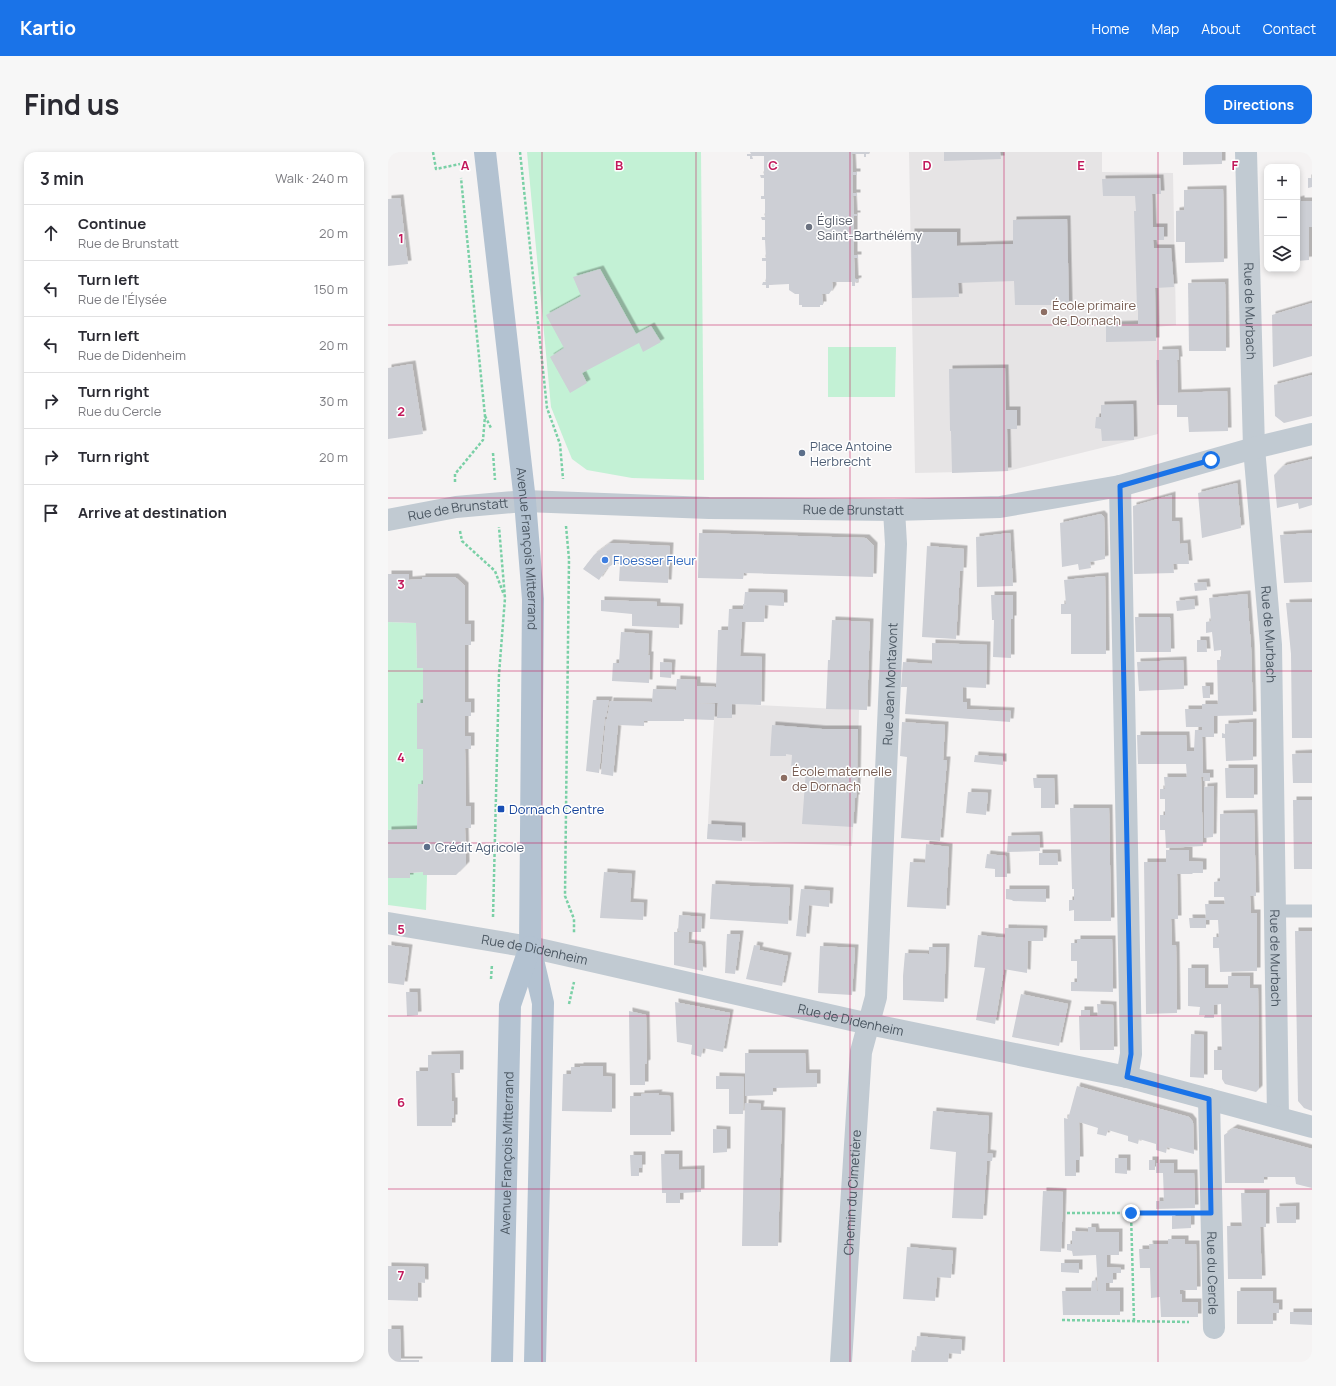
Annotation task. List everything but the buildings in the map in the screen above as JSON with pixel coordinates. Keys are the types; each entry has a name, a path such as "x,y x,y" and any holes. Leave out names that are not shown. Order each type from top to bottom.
{"main road":[{"name":"Avenue François Mitterrand","path":"485,152 525,501 532,599 530,947 543,1003 535,1362"},
{"name":"Avenue François Mitterrand","path":"502,1362 510,1005 530,947"}],"street":[{"name":"Rue de Murbach","path":"1246,152 1254,448 1271,644 1278,1117"},
{"name":"Rue de Brunstatt","path":"388,520 456,507 525,501 709,508 894,510 1000,507 1120,486 1254,448 1312,434"},
{"path":"1120,486 1131,1054 1127,1077"},
{"name":"Rue Jean Montavont","path":"869,1024 876,996 896,544 894,510"},
{"name":"Rue de Didenheim","path":"388,923 530,947 869,1024 1127,1077 1312,1127"},
{"name":"Chemin du Cimetière","path":"841,1362 861,1052 869,1024"},
{"name":"Rue du Cercle","path":"1209,1099 1214,1325"}],"lane":[{"path":"1275,911 1312,911"}],"path":[{"path":"433,152 436,168 460,164"},
{"path":"459,158 485,416"},
{"path":"1067,1213 1211,1213"},
{"path":"1131,1213 1134,1321"},
{"path":"1062,1320 1134,1321 1214,1325"}],"shaded area":[{"name":"École primaire de Dornach","path":"909,152 1102,152 1102,172 1173,173 1176,325 1157,327 1158,434 1008,471 915,473"},
{"name":"École maternelle de Dornach","path":"715,703 859,710 857,787 852,846 707,839"}],"green space":[{"path":"527,152 701,152 704,480 632,478 587,470 572,459 551,407"},
{"path":"828,347 896,347 895,397 828,397"},
{"path":"388,622 416,623 417,668 423,668 423,703 417,703 417,749 423,749 423,784 418,784 417,829 388,830"},
{"path":"423,872 427,875 426,910 388,905 388,878 410,878 410,873"}],"place":[{"name":"Église Saint-Barthélémy","path":"809,227"},
{"name":"École primaire de Dornach","path":"1044,312"},
{"name":"Place Antoine Herbrecht","path":"802,453"},
{"name":"Floesser Fleur","path":"605,560"},
{"name":"École maternelle de Dornach","path":"784,778"},
{"name":"Dornach Centre","path":"501,809"},
{"name":"Crédit Agricole","path":"427,847"}],"route":[{"path":"1131,1213 1211,1213 1209,1099 1127,1077 1131,1054 1120,486 1211,460"}]}
